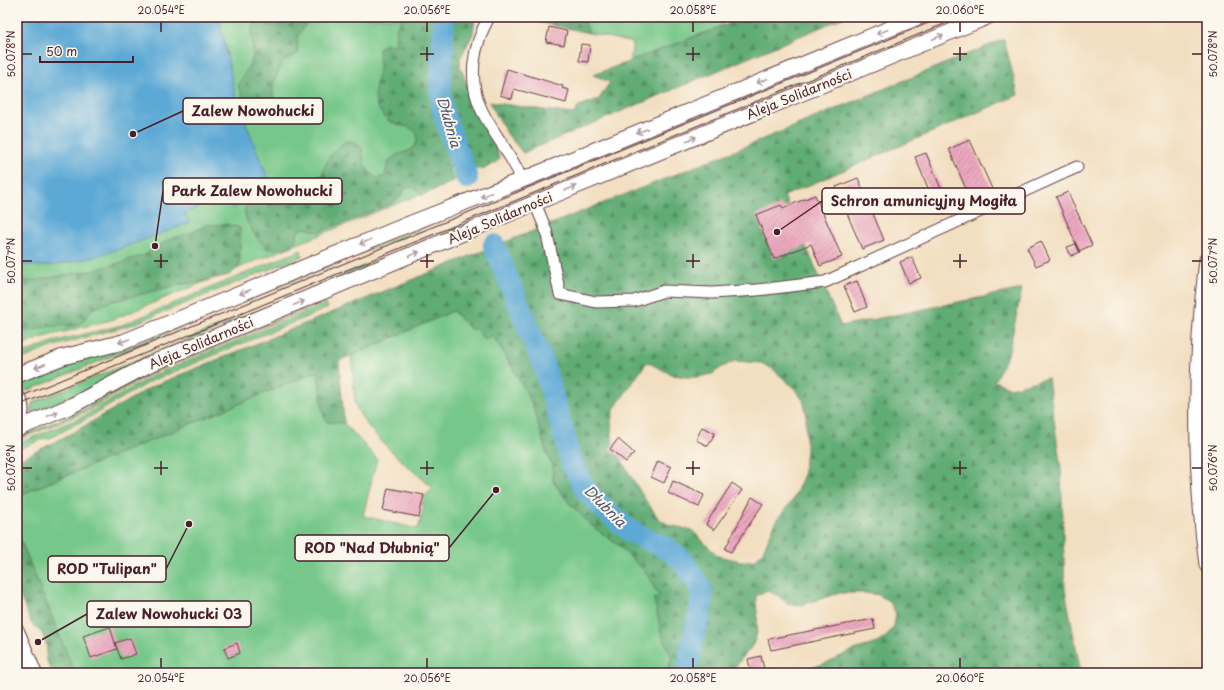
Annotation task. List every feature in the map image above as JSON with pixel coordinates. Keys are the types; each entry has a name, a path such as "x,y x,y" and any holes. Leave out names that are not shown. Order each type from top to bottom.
{"street":[{"path":"489,17 479,39 474,59 472,72 475,89 482,110 514,162 522,180"},
{"name":"Aleja Solidarności","path":"17,375 63,357 123,342 918,17"},
{"name":"Aleja Solidarności","path":"17,429 71,406 150,364 535,203 987,17"},
{"path":"535,203 546,230 560,294 596,302 634,301 664,291 719,292 757,290 825,282 1077,167"},
{"path":"1207,260 1200,330 1198,393 1199,470 1207,566"},
{"path":"17,396 20,401 22,411 17,425"},
{"path":"17,632 34,673"}],"green space":[{"path":"17,17 436,17 440,95 474,172 111,320 40,338 17,348"},
{"path":"254,17 310,17 297,38 298,53 283,61 273,84 273,106 253,110 245,103 238,86 253,58 252,29"},
{"path":"402,17 475,17 473,34 460,58 460,66 477,111 486,125 500,159 484,168 477,169 455,166 448,168 452,182 421,196 417,190 410,187 404,190 401,197 390,204 319,232 305,228 299,230 294,244 287,247 267,249 248,224 245,207 260,202 268,202 274,205 289,205 296,202 295,188 322,175 325,165 332,154 344,142 349,141 361,146 366,168 377,178 385,176 387,165 392,158 412,149 415,146 417,141 416,132 410,128 389,121 381,113 377,106 375,96 379,67 379,49 384,44 395,45 397,27"},
{"path":"516,17 582,17 589,33"},
{"path":"582,17 720,17 723,26 630,61 633,43 589,33"},
{"path":"743,17 845,17 523,153 508,135 489,102 573,114 579,106 599,99 610,82 593,75"},
{"path":"1004,39 1018,95 784,196 841,326 1022,289 1008,355 994,381 1011,388 1048,378 1061,469 1065,590 1081,673 778,673 814,667 854,650 877,643 887,636 894,626 896,614 890,602 879,595 865,593 839,593 802,605 789,604 767,590 756,596 758,621 757,633 751,648 737,665 733,673 666,673 672,658 662,635 654,599 660,597 645,571 618,545 591,525 571,505 553,481 553,468 545,448 533,406 511,364 494,337 491,336 484,340 476,328 471,330 453,311 339,361 344,423 327,422 323,413 318,371 17,496 17,461 74,432 153,386 470,256 732,152","holes":["735,361 761,363 773,369 794,388 803,400 806,412 806,450 803,477 793,500 777,519 762,553 753,561 741,561 718,556 692,530 669,525 659,519 644,498 613,446 611,421 614,409 647,362 673,375 686,377 699,377 712,374"]},
{"path":"445,219 27,391 19,384 71,363 129,347 405,233"},
{"path":"227,224 240,228 240,258 238,268 229,275 199,282 177,285 112,301 92,309 80,325 51,326 30,331 17,328 17,277 28,281 95,270 144,255 170,239 190,233 207,225"},
{"path":"462,226 376,264 137,362 84,392 31,413 32,403"},
{"path":"301,250 302,256 134,324 54,346 17,361 17,356 52,342 122,325"},
{"path":"322,301 323,302 150,374 87,411 17,440 17,438 79,412 148,373"},
{"path":"325,304 328,308 149,382 90,417 48,439 45,438 17,450 17,444 82,417 152,376"},
{"path":"453,311 471,330 475,328 494,337 527,393 533,406 545,448 553,468 553,482 571,505 591,525 618,545 645,571 660,598 654,599 662,635 672,658 666,673 75,673 17,532 17,496 318,371 323,413 327,422 344,423 377,459 363,516 418,529 424,506 422,505 424,497 433,488 388,448 359,413 355,402 351,356"},
{"path":"17,532 75,673 52,673 46,659 47,646 42,633 31,623 17,588"}],"water":[{"path":"17,17 219,17 236,98 274,191 232,208 226,195 185,213 189,223 103,254 56,265 35,266 17,263"}],"building":[{"path":"549,27 567,31 564,45 546,42"},
{"path":"581,44 590,45 588,62 579,61"},
{"path":"507,69 563,86 562,88 569,90 566,103 514,89 512,99 500,95"},
{"path":"970,140 993,191 971,201 949,149"},
{"path":"926,153 950,210 939,214 915,157"},
{"path":"858,178 884,240 862,249 836,187"},
{"path":"1068,192 1092,245 1079,251 1056,197"},
{"path":"815,195 842,257 820,266 811,244 774,259 756,215 781,205 783,208"},
{"path":"1041,241 1050,260 1036,266 1027,248"},
{"path":"1076,244 1080,252 1071,256 1067,247"},
{"path":"912,257 921,278 909,283 900,262"},
{"path":"857,281 867,307 855,312 844,286"},
{"path":"702,427 715,433 708,446 696,440"},
{"path":"618,439 634,453 626,462 610,449"},
{"path":"658,461 671,467 664,483 651,477"},
{"path":"673,481 704,495 699,507 668,493"},
{"path":"732,483 742,490 714,530 706,524"},
{"path":"388,488 424,495 419,517 383,510"},
{"path":"752,497 763,504 731,552 725,549"},
{"path":"873,619 875,629 771,650 768,639"},
{"path":"110,627 117,649 91,658 83,636"},
{"path":"130,638 136,654 121,659 115,643"},
{"path":"237,643 240,653 228,658 224,648"},
{"path":"761,656 764,669 751,672 748,659"}],"waterway":[{"name":"Dłubnia","path":"444,17 440,90 444,115 467,178"},
{"name":"Dłubnia","path":"494,245 545,369 572,464 586,490 603,508 630,531 664,547 679,557 700,586 702,598 687,673"}],"tram line":[{"path":"17,398 943,17"},
{"path":"17,406 961,17"}],"place":[{"name":"Zalew Nowohucki","path":"133,134"},
{"name":"Schron amunicyjny Mogiła","path":"777,232"},
{"name":"Park Zalew Nowohucki","path":"155,246"},
{"name":"ROD \"Nad Dłubnią\"","path":"496,490"},
{"name":"ROD \"Tulipan\"","path":"189,524"},
{"name":"Zalew Nowohucki 03","path":"38,642"}]}
